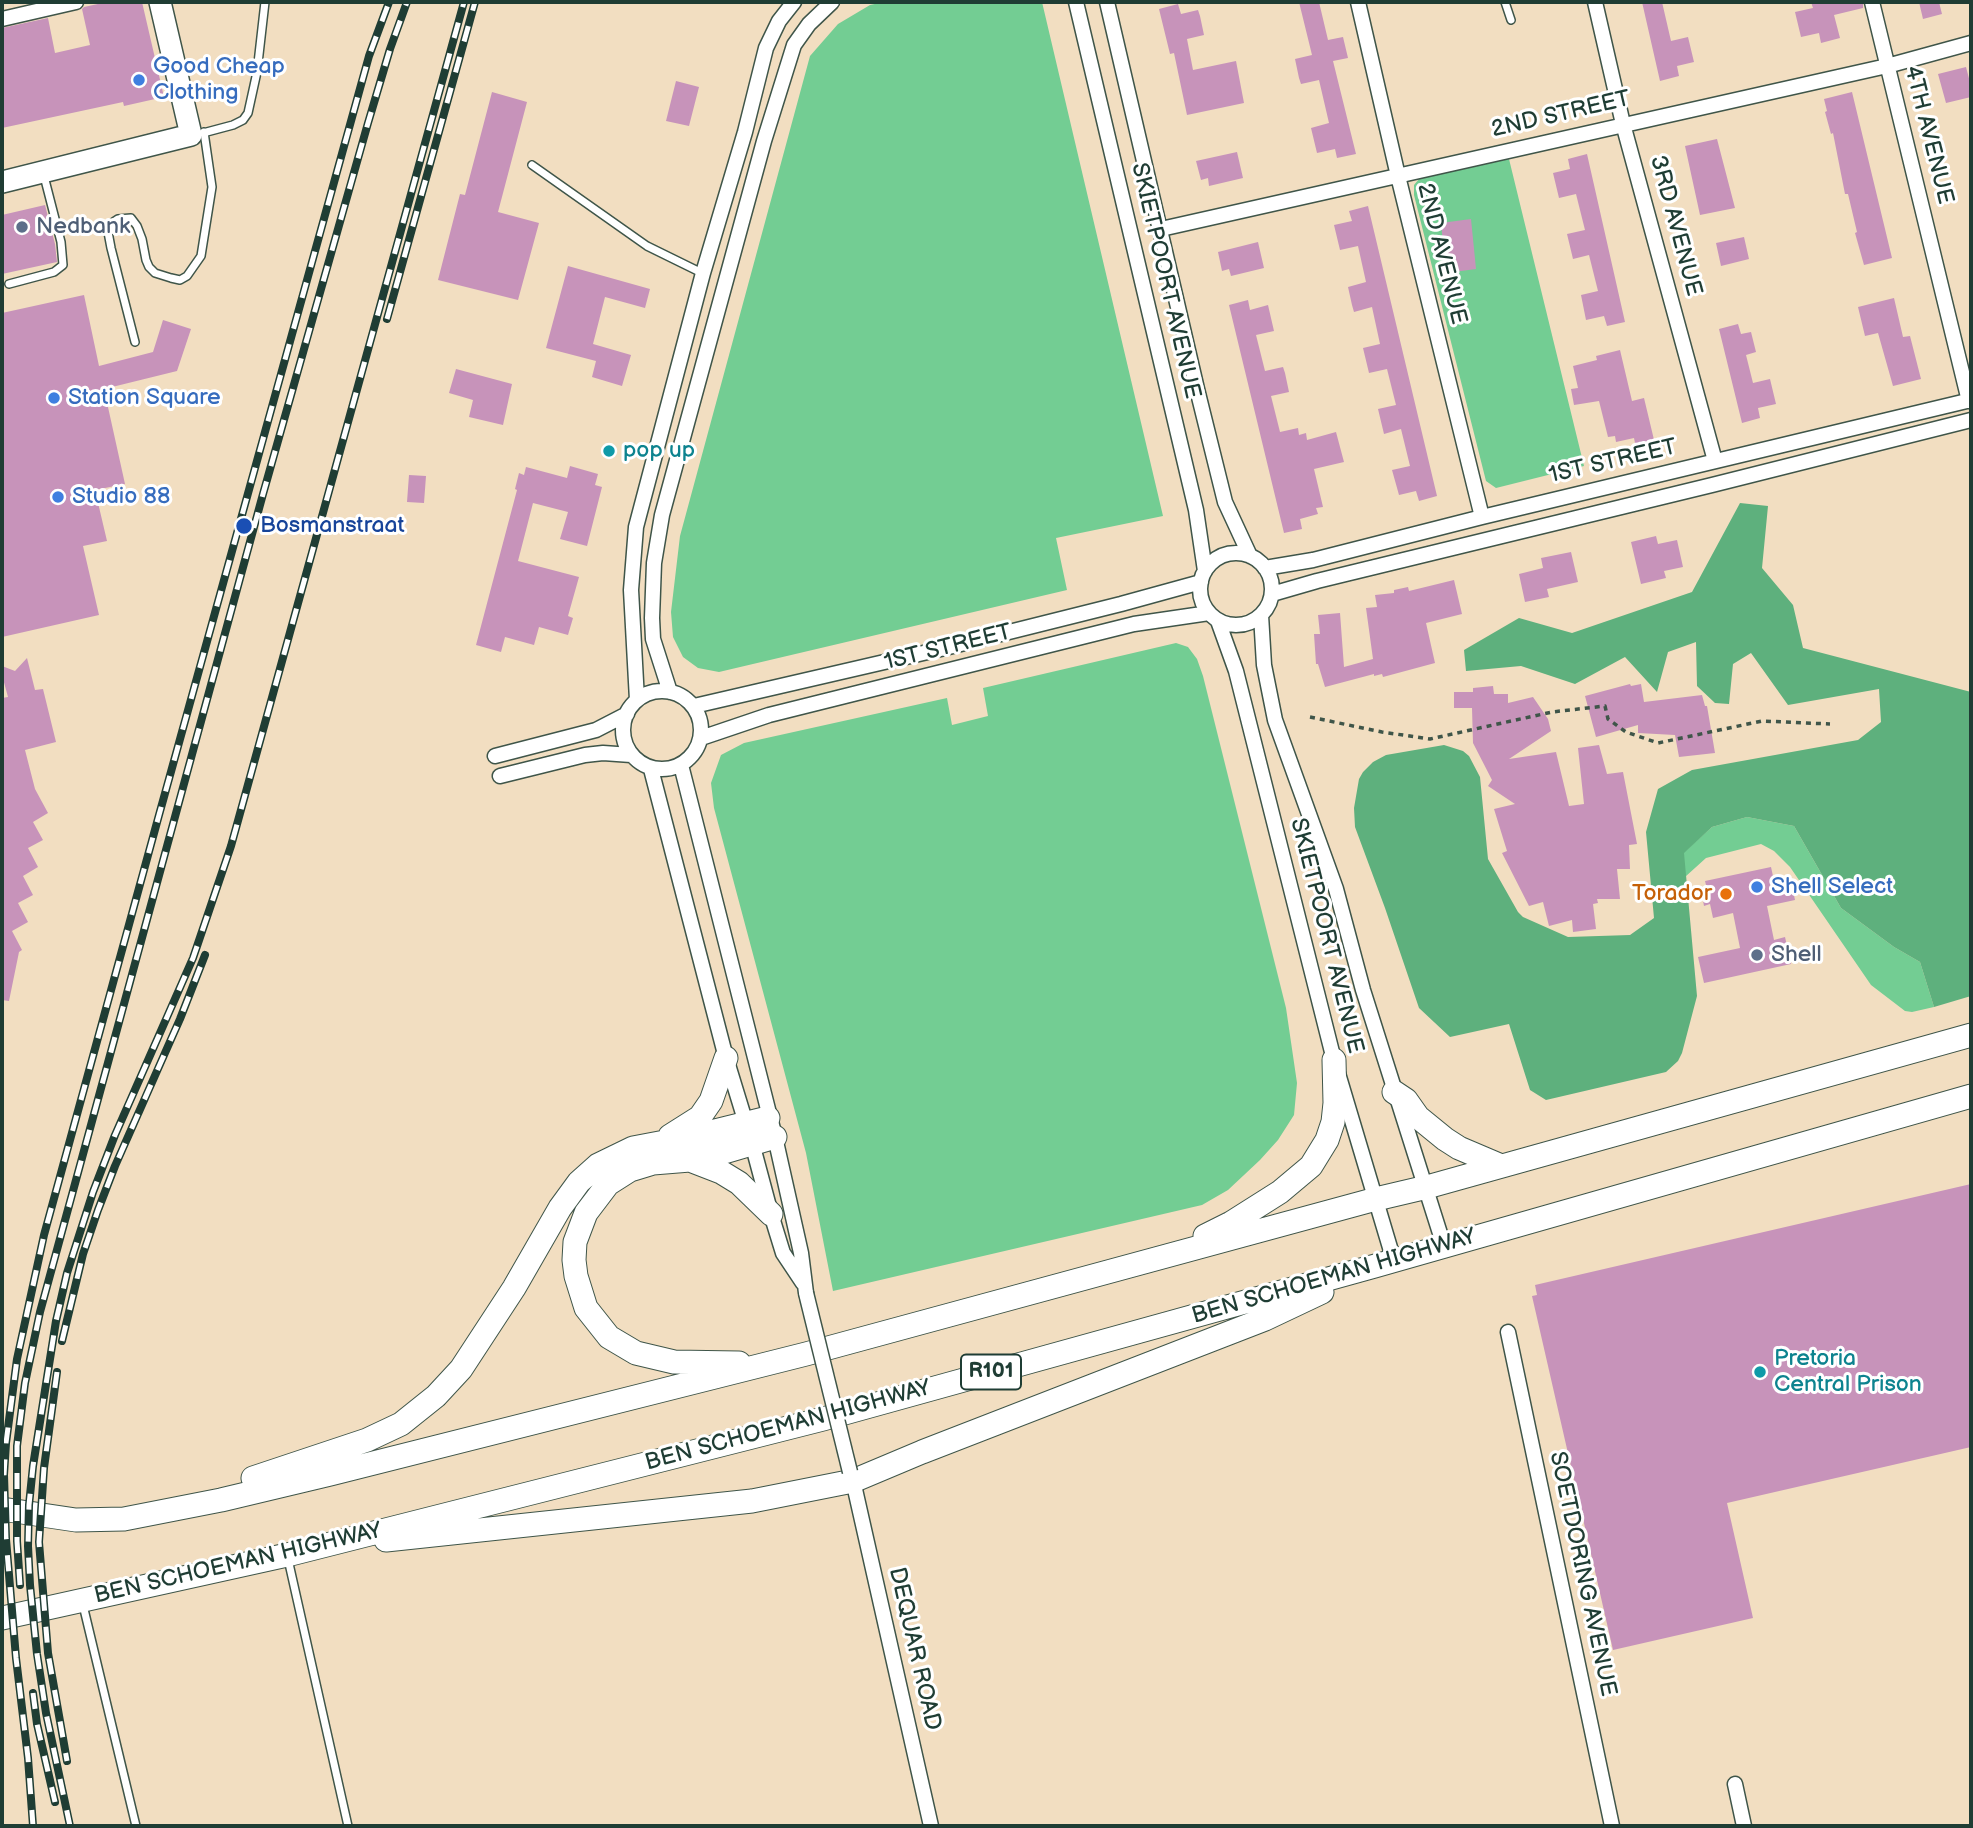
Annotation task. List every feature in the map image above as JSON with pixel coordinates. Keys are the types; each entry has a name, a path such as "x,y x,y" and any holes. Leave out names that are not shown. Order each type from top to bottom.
{"main road":[{"path":"2,182 198,134 160,2"},
{"path":"2,1509 76,1520 124,1519 221,1500 330,1474 806,1354 1427,1187 1971,1035"},
{"path":"661,1142 700,1117 711,1101 726,1058"},
{"path":"1162,1258 1231,1223 1280,1192 1311,1166 1327,1140 1333,1122 1334,1060"},
{"path":"1394,1092 1406,1100 1418,1117 1445,1139 1499,1166"},
{"name":"BEN SCHOEMAN HIGHWAY","path":"2,1618 287,1555 823,1419 1384,1264 1971,1096"},
{"path":"124,1519 293,1466 367,1440 401,1424 436,1396 461,1369 514,1288 560,1208 579,1182 598,1165 633,1148 661,1142 772,1128"},
{"path":"748,1133 713,1155 653,1163 630,1170 608,1184 586,1213 575,1242 576,1276 586,1308 609,1337 636,1353 674,1362 740,1363 806,1354"},
{"path":"690,1160 721,1172 739,1183 771,1214"},
{"path":"320,1545 401,1539 752,1500 852,1476 935,1447 1265,1319 1384,1264"}],"street":[{"path":"2,19 76,2"},
{"path":"637,700 631,590 636,527 766,47 779,21 794,2"},
{"path":"670,692 653,639 652,618 654,563 662,514 764,141 794,45 809,24 832,2"},
{"name":"SKIETPOORT AVENUE","path":"1076,2 1196,510 1203,577"},
{"name":"SKIETPOORT AVENUE","path":"1107,2 1226,502 1250,556"},
{"name":"2ND AVENUE","path":"1358,2 1482,517"},
{"name":"3RD AVENUE","path":"1594,2 1623,124 1715,461"},
{"name":"4TH AVENUE","path":"1872,2 1970,400"},
{"name":"2ND STREET","path":"1161,229 1887,66 1971,43"},
{"name":"1ST STREET","path":"1265,568 1313,560 1970,400"},
{"name":"1ST STREET","path":"1272,594 1971,420"},
{"path":"1230,554 1250,556 1265,568 1272,585 1268,606 1251,622 1229,625 1214,617 1203,604 1200,593 1203,577 1212,563 1230,554"},
{"name":"1ST STREET","path":"694,706 1121,604 1203,577"},
{"name":"SKIETPOORT AVENUE","path":"1261,615 1264,664 1275,720 1336,889 1363,990 1444,1246"},
{"name":"SKIETPOORT AVENUE","path":"1214,617 1236,671 1334,1060 1376,1199 1384,1264"},
{"name":"1ST STREET","path":"701,738 769,715 1134,624 1214,617"},
{"path":"653,692 670,692 683,697 694,706 702,727 701,738 691,758 666,770 651,769 631,755 625,744 624,720 637,700 653,692"},
{"path":"495,756 596,730 627,714"},
{"path":"500,776 585,755 631,755"},
{"path":"681,765 772,1128 801,1253 805,1289"},
{"path":"651,769 726,1058 771,1214 783,1253 805,1289"},
{"name":"DEQUAR ROAD","path":"805,1289 852,1476 931,1826"},
{"name":"SOETDORING AVENUE","path":"1508,1332 1612,1826"},
{"path":"1735,1784 1744,1826"}],"lane":[{"path":"135,342 111,248 109,225 118,219 131,218 142,239 149,267 155,273 180,279 187,276 201,256 212,187 198,134 233,125 243,120 247,113 257,72 265,2"},
{"path":"1505,2 1511,20"},
{"path":"532,165 647,246 703,273"},
{"path":"9,284 54,272 63,265 61,242 43,172"},
{"path":"287,1555 348,1826"},
{"path":"82,1601 136,1826"}],"path":[{"path":"1310,717 1430,739 1552,712 1605,706 1608,719 1626,732 1658,743 1762,721 1830,723"}],"green space":[{"path":"884,2 1042,2 1163,516 1056,538 1067,590 719,672 698,668 683,657 673,637 671,612 680,536 810,56 838,24 870,5"},
{"path":"1509,159 1584,466 1496,488 1486,481 1414,195 1414,185 1419,179"},
{"path":"1740,503 1768,506 1762,568 1793,605 1803,648 1971,692 1971,996 1934,1007 1920,962 1894,947 1841,908 1794,826 1747,817 1712,827 1684,853 1697,996 1678,1061 1666,1072 1546,1100 1530,1090 1509,1024 1450,1037 1419,1008 1355,827 1354,808 1359,779 1373,762 1386,755 1444,745 1463,751 1469,756 1480,777 1488,859 1523,917 1568,937 1630,935 1654,918 1646,832 1658,789 1692,770 1858,740 1881,722 1879,689 1788,705 1751,653 1733,664 1729,704 1715,703 1697,686 1696,642 1668,652 1657,692 1625,657 1575,684 1521,666 1466,671 1464,650 1519,618 1572,633 1692,592"},
{"path":"1176,643 1188,647 1197,659 1203,676 1286,1008 1297,1083 1294,1115 1278,1140 1260,1160 1228,1190 1202,1205 833,1291 806,1153 714,808 711,783 721,755 744,743 947,698 952,725 988,716 983,688"},
{"path":"1747,817 1794,826 1841,908 1894,947 1920,962 1934,1007 1905,1011 1871,985 1790,867 1774,851 1761,844 1706,858 1685,877 1683,853 1712,827"}],"building":[{"path":"107,2 142,2 164,97 124,106 123,102 2,128 2,28 48,18 55,53 90,45 82,9"},
{"path":"1299,2 1319,2 1328,40 1343,37 1348,58 1333,61 1356,154 1337,158 1335,149 1317,153 1311,128 1329,123 1319,80 1301,84 1299,78 1295,59 1312,55"},
{"path":"1642,2 1662,2 1671,41 1688,37 1694,62 1677,66 1679,76 1660,81"},
{"path":"1811,2 1863,2 1863,8 1834,15 1840,38 1821,43 1819,33 1801,37 1795,12 1813,8"},
{"path":"1919,2 1939,2 1942,14 1923,19"},
{"path":"1178,4 1181,14 1198,10 1200,16 1204,35 1187,39 1193,70 1236,61 1244,103 1187,115 1174,53 1170,54 1159,9"},
{"path":"1966,67 1971,97 1946,103 1938,74"},
{"path":"676,81 699,87 689,126 666,121"},
{"path":"492,92 527,102 498,212 539,223 518,300 438,280 460,194 465,195"},
{"path":"1852,92 1892,258 1864,265 1824,99"},
{"path":"1717,139 1735,208 1700,215 1685,146"},
{"path":"1237,152 1243,178 1209,186 1208,178 1201,180 1196,161"},
{"path":"1587,154 1625,322 1607,326 1604,316 1586,320 1581,295 1598,291 1589,255 1573,259 1567,234 1585,230 1576,194 1559,198 1553,173 1570,169 1568,159"},
{"path":"45,205 57,262 2,274 2,215"},
{"path":"1368,206 1437,496 1419,501 1416,491 1399,495 1392,470 1410,466 1401,429 1384,434 1378,409 1396,405 1387,369 1369,373 1363,348 1380,344 1372,307 1354,312 1348,287 1366,282 1358,246 1340,250 1334,225 1352,221 1349,211"},
{"path":"1471,219 1476,269 1446,273 1441,223"},
{"path":"1744,237 1749,259 1721,266 1716,243"},
{"path":"1258,242 1264,268 1231,276 1229,269 1222,271 1218,252"},
{"path":"568,266 650,289 645,308 605,297 593,344 631,355 622,386 592,377 596,361 546,348"},
{"name":"Station Square","path":"84,295 99,366 153,352 163,320 191,329 177,371 104,389 125,484 95,490 107,541 83,546 99,615 2,637 2,313"},
{"path":"1894,298 1903,337 1910,336 1921,379 1893,386 1878,333 1865,336 1858,307"},
{"path":"1248,300 1250,310 1268,305 1274,331 1256,335 1265,371 1283,367 1285,373 1289,392 1271,396 1280,432 1298,428 1299,435 1306,433 1307,440 1336,432 1344,462 1314,469 1323,507 1316,508 1318,514 1300,519 1302,529 1284,533 1229,305"},
{"path":"1738,324 1741,334 1751,332 1756,352 1746,355 1753,383 1770,379 1776,404 1758,408 1760,418 1742,423 1719,329"},
{"path":"1620,350 1632,401 1644,398 1655,444 1636,448 1634,438 1616,442 1615,436 1608,437 1599,401 1574,405 1571,389 1578,388 1573,366"},
{"path":"456,369 512,384 503,425 469,417 473,400 449,393"},
{"path":"570,466 598,474 595,485 602,487 587,546 560,539 568,512 533,503 518,561 579,577 568,616 573,618 568,635 539,627 534,645 505,637 501,652 476,645 517,490 515,489 519,473 524,475 526,467 567,478"},
{"path":"409,475 426,476 424,503 407,502"},
{"path":"1656,536 1658,544 1677,540 1683,567 1664,571 1666,578 1641,584 1631,542"},
{"path":"1571,552 1578,582 1547,589 1549,597 1525,602 1519,574 1543,568 1541,558"},
{"path":"1454,580 1462,614 1426,623 1435,663 1383,677 1382,674 1374,674 1325,687 1316,664 1314,634 1320,634 1318,615 1340,613 1344,667 1373,659 1366,608 1377,607 1375,595 1394,593 1394,590 1408,587 1409,591"},
{"path":"27,658 35,690 43,689 56,742 25,750 35,789 48,813 33,822 43,840 28,848 38,867 23,876 33,895 18,903 28,922 12,931 22,950 19,952 9,1001 2,1000 2,698 8,697 2,666 15,671"},
{"path":"1630,684 1641,684 1644,702 1702,695 1707,706 1715,753 1679,757 1675,735 1638,733 1638,725 1596,737 1585,696"},
{"path":"1493,686 1494,694 1508,694 1508,703 1533,697 1548,719 1551,731 1509,759 1556,752 1569,806 1584,804 1578,748 1599,745 1607,774 1623,772 1637,844 1629,845 1630,869 1617,869 1620,899 1597,899 1598,903 1593,904 1596,929 1573,932 1572,920 1549,926 1543,902 1529,906 1502,853 1507,851 1494,809 1515,804 1488,786 1492,780 1473,743 1472,708 1454,708 1454,692 1473,692 1473,688"},
{"path":"1771,867 1775,885 1791,881 1795,900 1767,906 1774,940 1785,937 1791,964 1704,983 1698,957 1740,948 1733,913 1713,918 1710,904 1704,906 1701,890 1707,889 1705,881"},
{"name":"Pretoria Central Prison","path":"1971,1184 1971,1447 1727,1503 1753,1618 1613,1650 1532,1296 1537,1295 1535,1285"}],"railway":[{"path":"33,1826 6,1539 4,1475 17,1359 44,1235 159,815 369,56 389,2"},
{"path":"20,1585 17,1446 25,1383 40,1312 263,494 368,123 407,2"},
{"path":"70,1826 46,1713 37,1654 28,1546 33,1466 56,1321 67,1273 93,1192 115,1135 193,958 231,846 464,2"},
{"path":"387,319 475,2"},
{"path":"62,1341 83,1254 98,1210 205,955"},
{"path":"57,1372 44,1468 39,1542 48,1653 67,1761"},
{"path":"33,1693 37,1724 55,1802"}],"place":[{"name":"Good Cheap Clothing","path":"139,80"},
{"name":"Nedbank","path":"22,227"},
{"name":"Station Square","path":"54,398"},
{"name":"pop up","path":"609,451"},
{"name":"Studio 88","path":"58,497"},
{"name":"Bosmanstraat","path":"244,526"},
{"name":"Shell Select","path":"1757,887"},
{"name":"Torador","path":"1726,894"},
{"name":"Shell","path":"1757,955"},
{"name":"Pretoria Central Prison","path":"1760,1372"}]}
